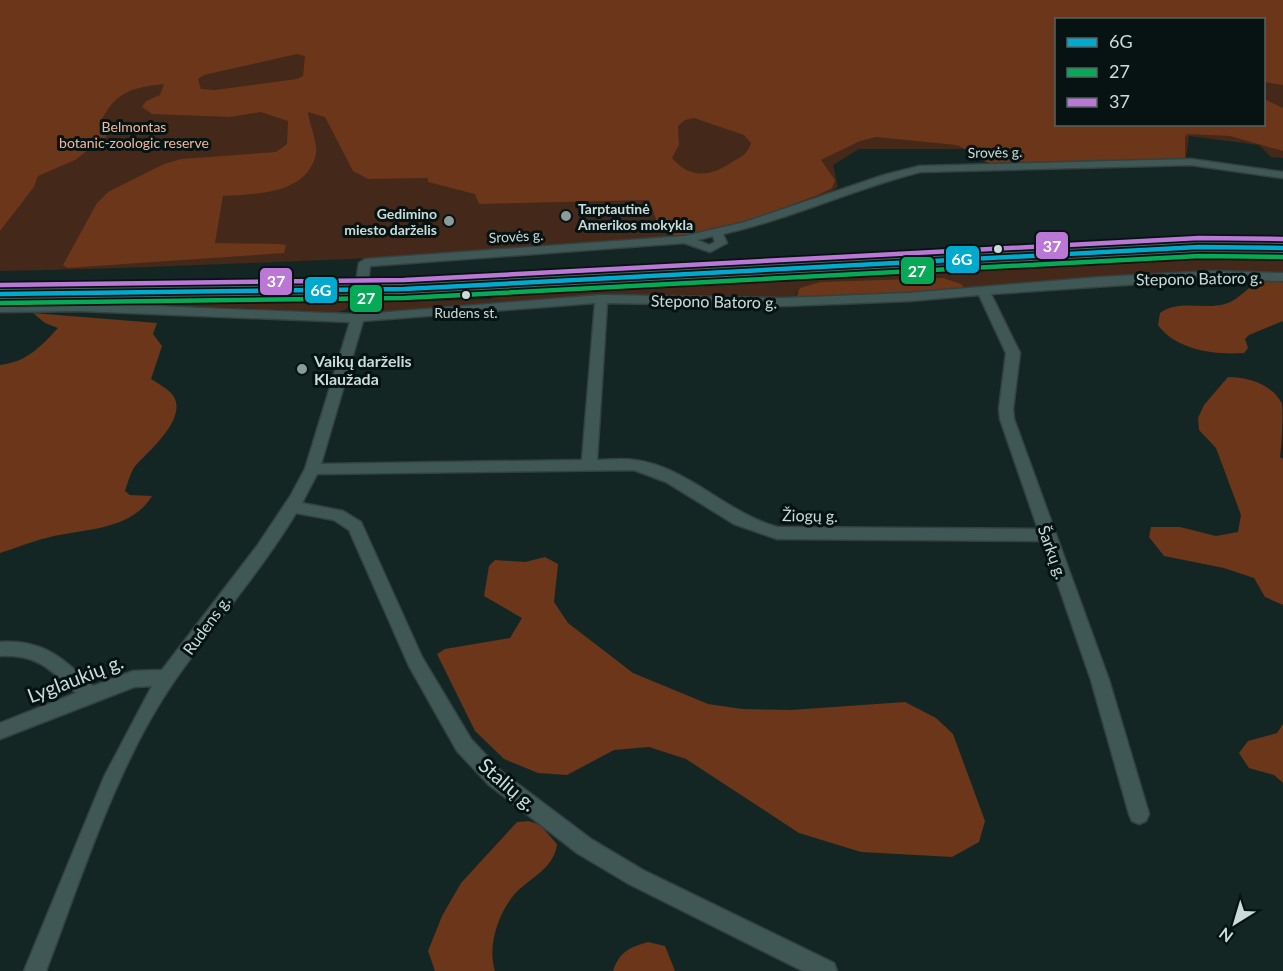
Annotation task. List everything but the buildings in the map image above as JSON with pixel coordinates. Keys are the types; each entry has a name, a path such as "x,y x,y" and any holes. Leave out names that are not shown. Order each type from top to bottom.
{"main road":[{"name":"Stepono Batoro g.","path":"0,280 364,284 1283,235"},
{"name":"Stepono Batoro g.","path":"0,294 602,280 1199,247 1283,248"}],"street":[{"name":"Srovės g.","path":"364,284 365,262 685,239 717,233 777,216 888,177 920,169 1191,162 1283,175"},
{"name":"Stepono Batoro g.","path":"0,308 80,308 358,318 601,299 784,302 909,297 1213,275 1283,277"},
{"name":"Rudens g.","path":"36,971 120,768 168,677 292,507 312,469 358,318 364,284"},
{"name":"Šarkų g.","path":"983,290 1013,353 1006,409 1007,419 1100,680 1139,814"},
{"path":"589,463 601,299"},
{"name":"Žiogų g.","path":"312,469 589,463 634,465 665,473 751,525 777,533 1047,536"},
{"name":"Stalių g.","path":"292,507 338,515 355,526 415,661 464,745 495,778 584,846 636,877 741,931 826,971"},
{"path":"0,649 31,649 44,654 90,695"},
{"name":"Lyglaukių g.","path":"0,731 133,679 168,677"}],"green space":[{"name":"Belmontas botanic-zoologic reserve","path":"0,0 1283,0 1283,158 1271,157 1259,145 1189,136 1186,159 994,163 978,149 859,149 833,165 838,187 807,205 739,228 703,235 630,243 442,255 0,271"},
{"path":"1188,253 1283,254 1283,272 1184,271 965,289 796,293 796,298 606,297 388,311 372,311 367,304 376,295 399,294 396,300 400,302 491,299 492,294 523,289 1068,258 1114,262 1144,261"},
{"path":"343,284 0,289 0,285"},
{"path":"343,295 353,301 347,309 339,312 83,302 0,303 0,298"}],"shaded area":[{"name":"Belmontas botanic-zoologic reserve","path":"0,0 1283,0 1283,85 1265,82 1265,18 1055,18 1055,126 1265,126 1265,99 1283,108 1283,151 1230,136 1188,134 1185,136 1185,159 990,163 956,145 876,137 860,141 821,160 835,180 832,188 818,195 722,230 676,236 659,227 649,200 479,204 475,194 428,182 428,178 368,179 353,171 325,117 308,112 316,149 311,167 302,178 278,190 223,196 215,243 286,245 284,253 67,268 63,265 97,203 108,192 164,164 181,159 276,152 287,144 288,121 261,112 230,117 152,114 142,107 146,101 160,95 164,84 141,87 117,99 99,125 107,136 75,160 38,176 34,187 0,231","holes":["297,54 305,56 303,76 297,79 215,90 201,89 198,79 204,75","694,118 744,135 751,143 746,153 724,167 709,173 701,174 686,170 672,158 679,145 678,126 685,120"]},
{"path":"943,278 961,284 965,289 796,298 800,288 820,282"},
{"path":"1262,281 1283,282 1283,321 1249,335 1245,339 1248,348 1244,353 1208,352 1196,349 1175,340 1158,325 1160,313 1167,309 1225,304"},
{"path":"33,313 157,323 153,334 162,346 151,379 170,392 176,401 176,411 173,421 159,442 136,465 129,478 125,491 130,495 152,496 143,507 133,515 108,526 47,538 0,553 0,365 25,357 58,328 45,323"},
{"path":"1228,377 1243,378 1259,383 1272,391 1282,404 1280,457 1283,459 1283,605 1265,597 1254,578 1224,568 1164,556 1149,537 1151,527 1180,527 1216,536 1238,532 1241,515 1216,448 1199,430 1198,418 1204,405"},
{"path":"545,557 558,564 554,602 568,623 633,673 708,704 742,709 791,710 905,702 936,718 953,734 985,821 979,842 952,857 861,852 799,833 686,759 649,747 614,750 567,775 538,773 504,759 475,731 437,654 445,649 510,638 522,618 484,596 489,566 495,560 525,562"},
{"path":"1283,724 1283,783 1274,775 1249,768 1239,753 1248,741 1277,733"},
{"path":"529,821 540,825 557,844 555,853 546,867 513,896 503,912 493,942 495,971 435,971 428,951 442,916 461,883 517,822"},
{"path":"648,942 665,946 675,971 613,971 618,959 626,951"}],"transit line":[{"name":"37","path":"0,285 404,280 1199,238 1283,239"},
{"name":"6G","path":"0,294 404,289 1199,247 1283,248"},
{"name":"27","path":"0,303 404,298 1199,256 1283,257"}],"place":[{"name":"Tarptautinė Amerikos mokykla","path":"566,216"},
{"name":"Gedimino miesto darželis","path":"449,221"},
{"name":"Rudens st.","path":"466,295"},
{"name":"Vaikų darželis Klaužada","path":"302,369"}]}
